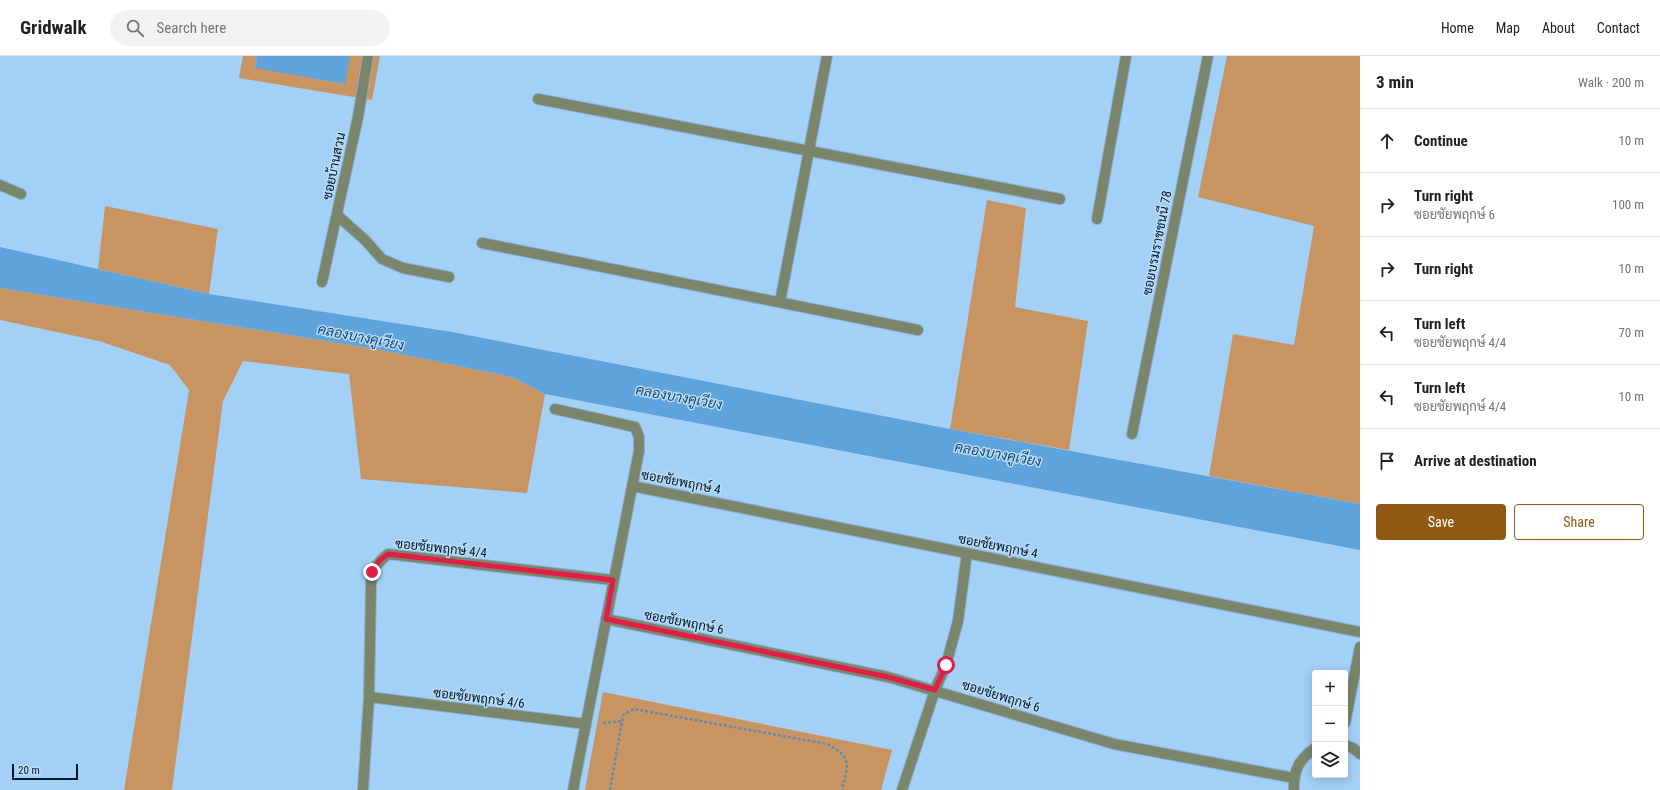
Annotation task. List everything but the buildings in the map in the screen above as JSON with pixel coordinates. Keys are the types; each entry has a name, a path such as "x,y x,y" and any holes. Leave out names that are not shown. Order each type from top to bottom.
{"street":[{"name":"ซอยบ้านสวน","path":"322,282 337,215 368,56"},
{"path":"780,302 827,56"},
{"path":"1097,218 1126,56"},
{"name":"ซอยบรมราชชนนี 78","path":"1132,434 1208,56"},
{"path":"538,99 1060,199"},
{"path":"0,184 21,194"},
{"path":"337,215 365,240 382,259 403,268 449,277"},
{"path":"482,243 918,330"},
{"path":"555,409 635,427 639,436 639,451 573,790"},
{"name":"ซอยชัยพฤกษ์ 4","path":"632,486 1360,632"},
{"path":"902,790 935,690 946,665 958,621 967,553"},
{"name":"ซอยชัยพฤกษ์ 4/4","path":"363,790 369,697 372,572 379,561 388,554 613,580"},
{"name":"ซอยชัยพฤกษ์ 6","path":"606,619 888,677 1114,744 1294,778"},
{"path":"1348,708 1360,647"},
{"name":"ซอยชัยพฤกษ์ 4/6","path":"369,697 586,724"},
{"path":"1348,746 1360,754"},
{"path":"1294,790 1294,778 1297,766 1305,755 1312,750"}],"path":[{"path":"610,790 624,715 634,709 827,744 841,751 848,765 842,790"}],"shaded area":[{"path":"243,56 257,56 255,67 344,84 350,56 380,56 372,100 239,78"},
{"path":"1227,56 1360,56 1360,504 1209,476 1233,334 1294,345 1314,226 1198,197"},
{"path":"987,200 1026,208 1015,307 1088,321 1069,450 950,429"},
{"path":"105,206 218,229 209,294 98,269"},
{"path":"0,288 381,350 512,377 545,394 527,493 361,479 349,374 243,361 223,401 172,790 124,790 189,390 170,365 99,341 0,320"},
{"path":"603,692 892,750 881,790 585,790"}],"water":[{"path":"257,56 350,56 345,84 255,68"},
{"name":"คลองบางคูเวียง","path":"0,247 209,294 452,332 950,429 1360,504 1360,550 545,394 512,377 381,350 0,288"}],"route":[{"path":"372,572 379,561 388,554 613,580 606,619 888,677 935,690 946,665"}]}
